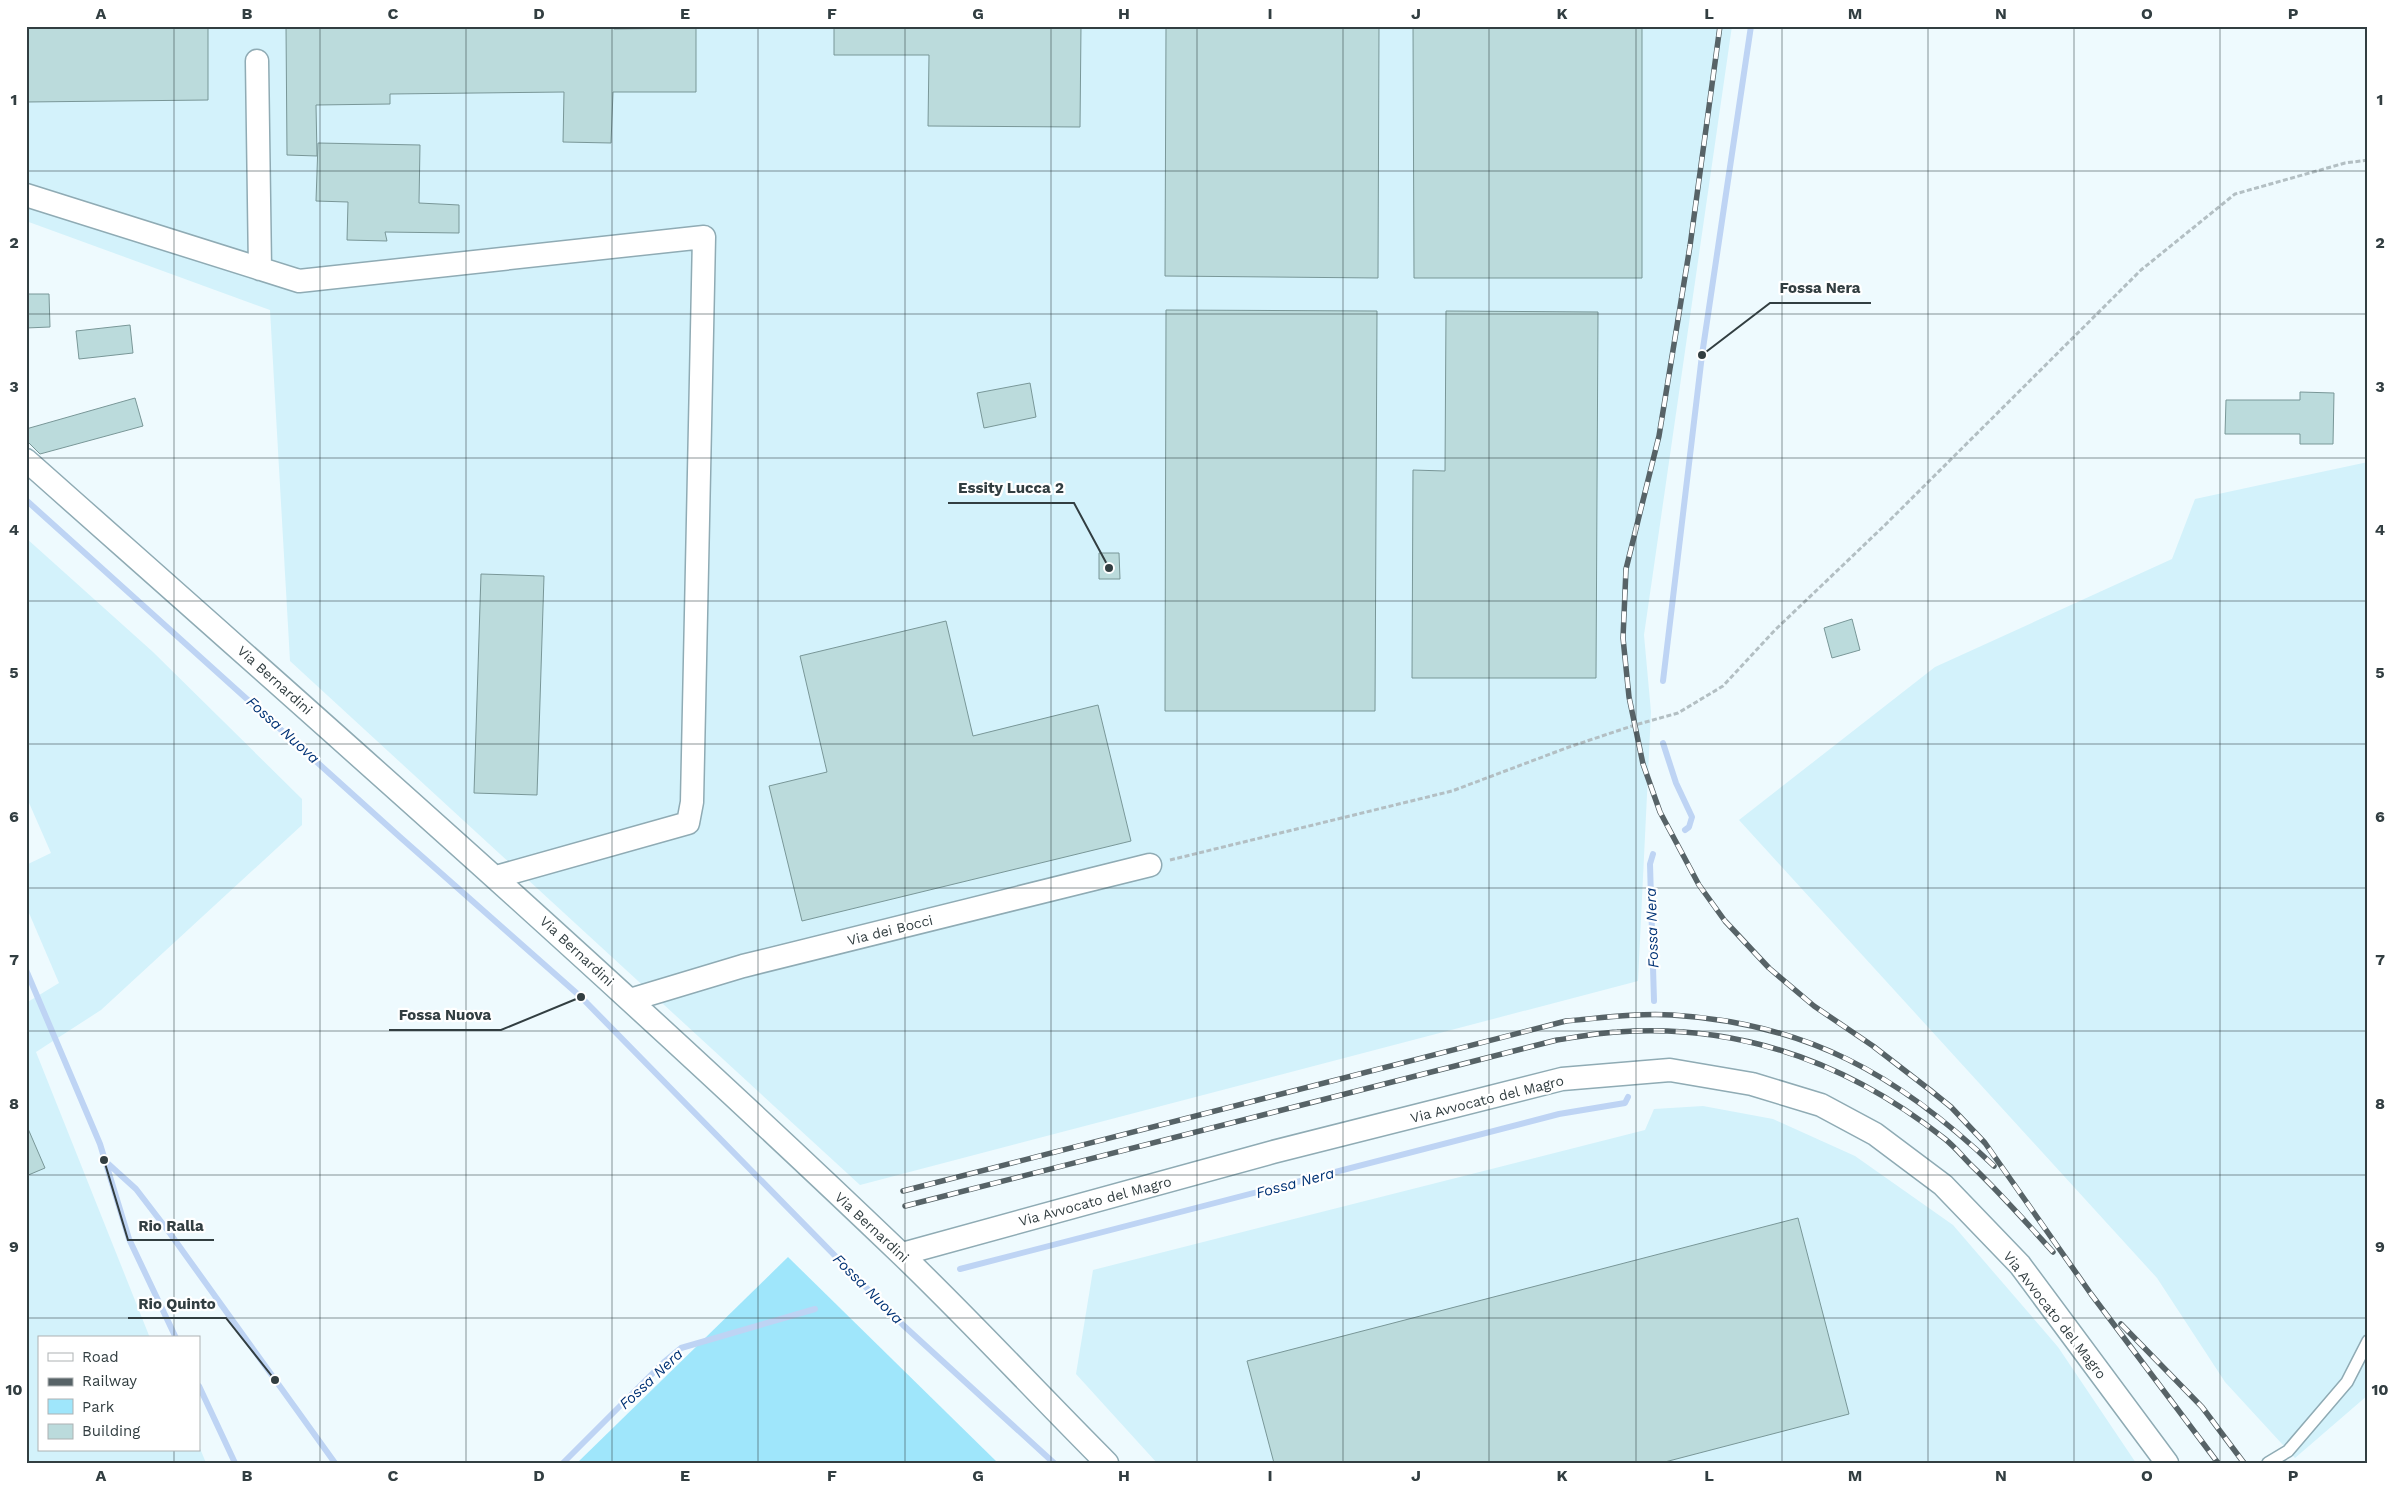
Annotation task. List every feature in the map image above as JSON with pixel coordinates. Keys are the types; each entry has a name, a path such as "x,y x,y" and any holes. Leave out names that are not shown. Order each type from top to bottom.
{"street":[{"path":"258,62 260,268"},
{"path":"26,195 299,281 704,236 692,802 688,823 496,877"},
{"name":"Via Bernardini","path":"26,460 496,877 630,1000 902,1254 1107,1463"},
{"name":"Via dei Bocci","path":"630,1000 743,966 1150,865"},
{"name":"Via Avvocato del Magro","path":"902,1254 1264,1155 1562,1079 1670,1070 1752,1084 1821,1105 1867,1130 1943,1185 2020,1265 2167,1463"}],"lane":[{"path":"2268,1463 2288,1450 2347,1382 2368,1341"}],"path":[{"path":"1150,865 1452,791 1577,744 1635,724 1678,713 1723,686 1775,630 1885,525 2142,270 2182,236 2235,194 2345,164 2368,160"}],"shaded area":[{"path":"26,26 1732,26 1644,635 1651,712 1638,981 860,1185 290,661 270,310 26,221"},
{"path":"2368,462 2368,1395 2295,1458 2225,1382 2157,1278 1739,820 1935,667 2172,559 2195,499"},
{"path":"26,538 153,652 302,799 302,825 101,1010 36,1052 149,1336 38,1336 38,1452 200,1452 200,1448 206,1463 26,1463 26,1003 59,983 26,906 26,865 51,853 26,796"},
{"path":"1703,1106 1773,1119 1855,1156 1953,1225 2058,1347 2136,1463 1157,1463 1076,1374 1093,1270 1645,1130 1654,1109"}],"green space":[{"path":"788,1257 998,1463 577,1463"}],"building":[{"path":"26,26 208,26 208,100 26,102"},
{"path":"614,26 614,29 696,28 696,92 613,92 611,143 563,142 564,92 390,94 390,104 316,105 317,156 287,155 286,27"},
{"path":"834,26 1081,26 1080,127 928,126 929,55 834,55"},
{"path":"1166,26 1379,26 1378,278 1165,276"},
{"path":"1413,26 1642,26 1642,278 1414,278"},
{"path":"318,143 420,145 419,203 459,205 459,233 385,232 387,241 347,240 348,202 316,201"},
{"path":"26,294 49,294 50,327 26,328"},
{"path":"1166,310 1377,311 1375,711 1165,711"},
{"path":"1446,311 1598,312 1596,678 1412,678 1413,470 1445,471"},
{"path":"130,325 133,353 79,359 76,331"},
{"path":"1030,383 1036,417 984,428 977,393"},
{"path":"2300,392 2334,393 2333,444 2300,444 2300,434 2225,434 2226,400 2300,400"},
{"path":"135,398 143,426 40,454 26,440 26,429"},
{"path":"1099,553 1119,553 1120,579 1099,579"},
{"path":"481,574 544,576 537,795 474,793"},
{"path":"1852,619 1860,650 1832,658 1824,628"},
{"path":"946,621 973,736 1098,705 1131,841 802,921 769,786 827,772 800,656"},
{"path":"26,1124 45,1168 26,1176"},
{"path":"1798,1218 1849,1414 1661,1463 1274,1463 1247,1361"}],"waterway":[{"name":"Fossa Nera","path":"1663,681 1702,355 1751,26"},
{"name":"Fossa Nuova","path":"26,500 400,837 581,997 903,1325 1054,1463"},
{"name":"Fossa Nera","path":"1663,743 1676,783 1692,817 1689,827 1685,830"},
{"name":"Fossa Nera","path":"1653,854 1650,864 1654,1001"},
{"path":"26,970 100,1144 129,1239 175,1336"},
{"name":"Fossa Nera","path":"960,1269 1559,1114 1625,1103 1628,1097"},
{"path":"104,1160 136,1189 169,1232 335,1463"},
{"name":"Fossa Nera","path":"563,1463 664,1362 681,1348 815,1309"},
{"path":"200,1388 235,1463"}],"railway":[{"path":"1720,26 1690,246 1659,436 1626,569 1623,638 1629,697 1643,764 1660,812 1699,885 1725,921 1769,968 1814,1006 1873,1046 1951,1107 1985,1143 2091,1294 2218,1463"},
{"path":"903,1191 1566,1021 1646,1015 1672,1015 1720,1020 1765,1029 1808,1042 1848,1059 1886,1080 1922,1105 1994,1166"},
{"path":"905,1206 1557,1040 1594,1034 1663,1031 1707,1034 1750,1042 1792,1054 1832,1070 1871,1089 1909,1112 1949,1142 2053,1252"},
{"path":"2121,1324 2202,1407 2244,1463"}],"place":[{"name":"Fossa Nera","path":"1702,355"},
{"name":"Essity Lucca 2","path":"1109,568"},
{"name":"Fossa Nuova","path":"581,997"},
{"name":"Rio Ralla","path":"104,1160"},
{"name":"Rio Quinto","path":"275,1380"}]}
